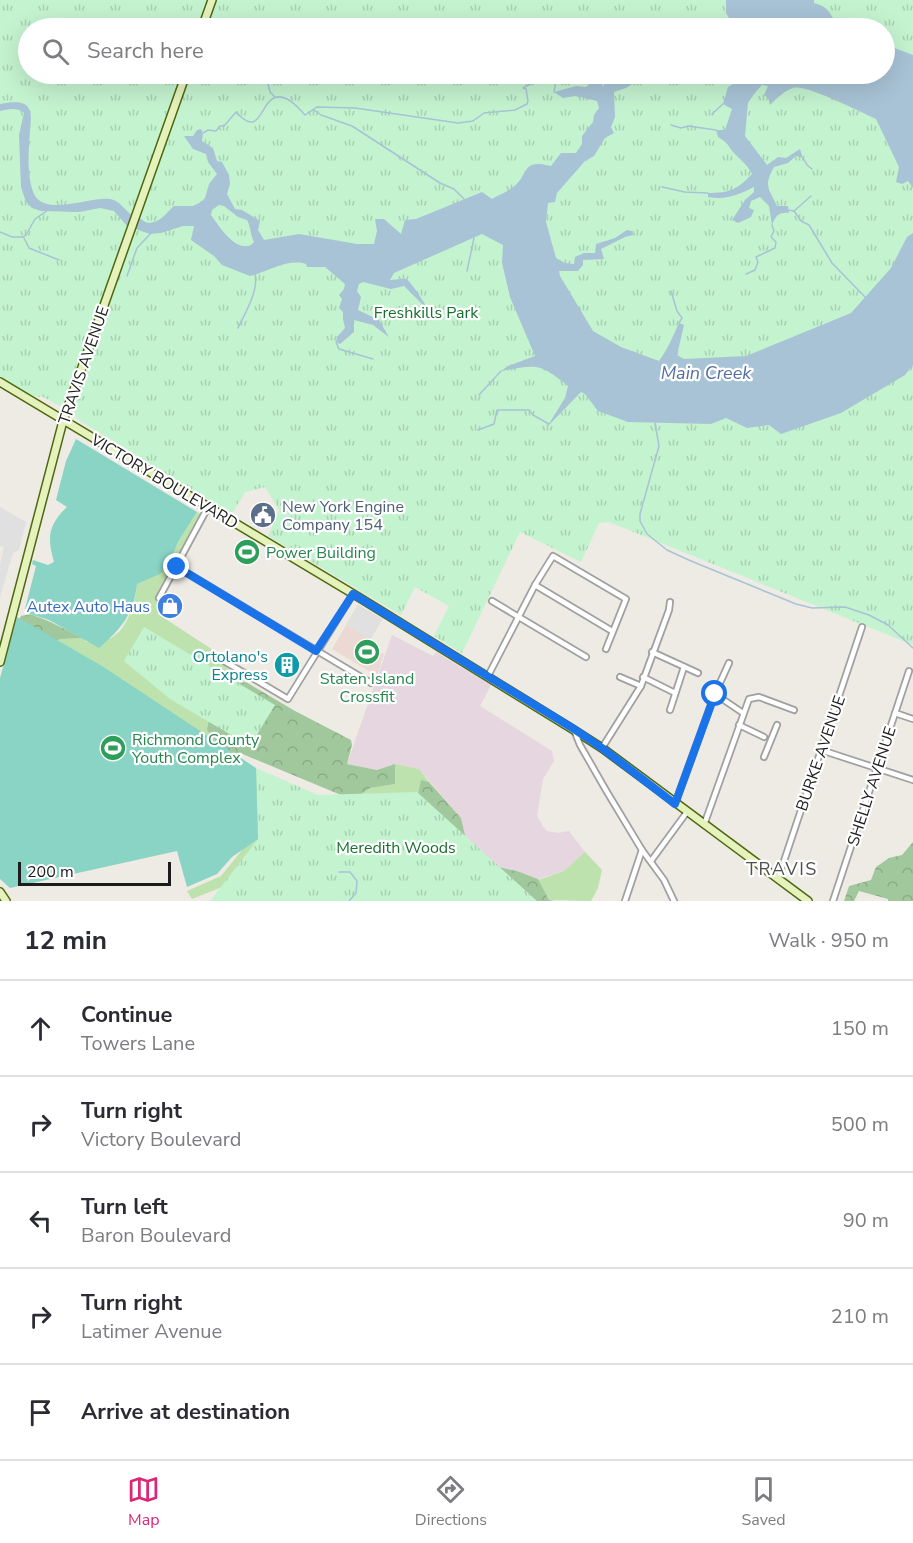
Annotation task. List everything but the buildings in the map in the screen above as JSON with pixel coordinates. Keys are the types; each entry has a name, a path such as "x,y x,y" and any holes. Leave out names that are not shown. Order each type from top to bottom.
{"main road":[{"path":"206,18 212,0"},
{"name":"TRAVIS AVENUE","path":"0,662 63,421 182,84"},
{"name":"VICTORY BOULEVARD","path":"0,382 574,729 778,879 796,896 808,901"},
{"path":"0,892 6,901"}],"street":[{"path":"159,598 208,507"},
{"path":"488,676 535,585 553,556 626,599 606,649"},
{"path":"177,567 371,683"},
{"path":"535,585 612,631"},
{"path":"224,661 288,699 353,594"},
{"path":"492,601 586,657"},
{"path":"602,748 641,686 670,602"},
{"name":"BURKE AVENUE","path":"778,879 862,627"},
{"path":"652,652 698,673"},
{"path":"675,804 715,694 729,663"},
{"path":"670,710 684,667"},
{"name":"SHELLY AVENUE","path":"833,901 909,671"},
{"path":"620,677 641,686"},
{"path":"643,677 675,693"},
{"path":"715,694 743,713"},
{"path":"704,825 746,703 755,697 794,710"},
{"path":"895,713 913,719"},
{"path":"739,725 764,738 765,742 770,745"},
{"path":"765,756 777,725"},
{"path":"574,729 588,760 642,850 664,880 674,901"},
{"path":"764,738 768,735 773,736"},
{"path":"821,750 913,780"},
{"path":"651,861 687,812"},
{"path":"625,901 642,850"}],"shaded area":[{"path":"76,439 197,512 178,542 169,564 160,574 137,584 133,604 125,620 99,648 49,620 30,614 25,609 36,566 32,564 33,560 48,565 54,562 50,546 51,532 56,520 67,507 56,500 66,461"},
{"path":"0,507 26,522 19,550 13,553 0,597 0,564 4,547 0,546"},
{"path":"358,605 382,619 368,644 384,654 377,676 332,649"},
{"path":"358,605 382,619 370,640 346,625"},
{"name":"Richmond County Youth Complex","path":"17,617 102,666 256,768 258,839 232,857 217,874 187,887 177,851 10,888 0,879 0,678"},
{"path":"392,635 433,656 436,652 491,685 480,706 552,751 554,761 543,779 537,816 547,831 558,833 569,831 585,852 564,871 538,879 517,871 493,866 466,839 461,818 419,769 395,764 377,770 347,764"}],"green space":[{"path":"0,0 209,0 203,18 18,18 18,84 179,84 66,399 60,406 41,396 26,393 0,377"},
{"name":"Freshkills Park","path":"216,0 913,0 913,645 609,522 599,523 581,562 520,532 462,653 434,636 449,606 415,587 401,615 268,536 279,510 265,487 245,492 232,514 77,419 73,407 135,230 141,219 139,218 186,84 895,84 895,18 210,18"},
{"path":"197,512 201,514 158,591 158,614 213,650 218,661 246,682 222,686 224,753 281,782 308,804 225,886 192,899 187,891 221,876 247,844 120,690 123,679 115,682 43,645 61,639 82,638 87,642 102,640 117,634 130,614 137,584 159,574 169,564 178,542"},
{"path":"30,614 82,638 61,639 43,645 15,629 21,616"},
{"path":"144,627 275,705 250,746 170,699 124,661"},
{"path":"246,682 351,740 352,745 347,764 377,770 395,764 395,784 370,788 353,800 240,753 224,753 207,730 210,714 222,686"},
{"path":"395,764 419,769 429,782 422,781 416,804 353,800 370,788 394,784"},
{"name":"Meredith Woods","path":"256,768 318,795 417,792 537,901 210,901 258,839"},
{"path":"421,780 429,782 461,818 466,839 493,866 517,871 538,879 549,900 555,901 508,901 416,804"},
{"path":"913,842 913,901 888,901 888,899 859,891 854,901 844,901 849,886 871,880 876,867 889,858 902,855"},
{"path":"585,852 602,870 598,888 591,901 549,900 538,880 564,871"}],"water":[{"path":"726,0 814,0 814,3 828,10 833,18 729,18 726,13"},
{"path":"895,48 913,55 913,188 908,181 902,184 896,182 899,167 876,119 821,94 800,88 786,91 770,105 768,98 764,95 768,86 762,85 748,103 745,136 767,165 778,157 786,158 800,149 803,158 796,156 788,163 774,167 769,179 768,187 777,206 788,206 789,213 778,215 772,225 769,206 760,197 751,201 749,208 754,210 751,217 738,223 732,220 745,200 754,192 754,187 732,196 708,197 708,193 727,191 737,187 752,174 727,144 718,137 716,130 725,130 732,109 723,104 728,87 733,84 895,84"},
{"name":"Main Creek","path":"589,84 602,84 603,87 605,84 633,84 614,92 615,117 611,127 614,133 605,138 594,156 585,161 557,193 555,202 548,203 546,222 556,258 565,263 574,264 575,257 584,253 595,253 596,244 615,238 627,230 632,231 633,235 601,249 604,259 583,260 583,265 578,271 559,271 593,331 621,347 659,361 679,323 684,325 677,355 684,359 746,356 851,313 891,268 907,237 913,233 913,365 905,375 841,413 781,434 769,425 747,428 726,418 711,424 628,422 598,411 581,392 547,427 565,398 568,386 537,367 501,371 535,356 510,297 502,263 503,245 482,234 394,273 390,280 406,279 430,312 404,286 391,289 363,282 359,284 357,291 361,297 358,310 379,320 389,337 373,325 354,320 354,332 340,344 336,342 337,337 345,328 343,312 339,308 342,299 339,295 345,284 325,267 307,267 306,264 292,263 250,276 222,265 214,256 191,240 194,226 183,226 150,234 127,226 114,211 100,208 79,212 41,211 32,208 26,202 21,187 19,135 24,113 16,109 0,111 0,104 13,102 28,106 31,119 30,178 35,196 41,202 59,205 110,199 120,204 133,216 148,223 159,219 174,206 193,206 205,198 209,184 217,174 208,162 206,154 193,149 184,136 193,136 197,130 201,129 202,141 213,148 217,161 222,162 229,175 230,184 227,194 235,209 242,210 260,221 258,230 264,240 299,234 357,244 374,244 377,231 375,219 384,219 401,234 405,220 416,219 482,192 492,199 513,187 530,166 541,164 551,166 561,153 576,153 582,144 582,136 593,122 594,115 599,108 597,101 575,96 563,98 554,92 576,86 586,87","holes":["219,205 224,206 238,217 247,220 254,242 251,245 239,245 233,241 211,215 212,210"]}],"waterway":[{"path":"268,84 270,92 275,97"},
{"path":"203,133 208,130 216,131 220,126 224,126 236,112 246,120 253,122 258,119 271,100 278,97 290,100 305,115 317,107 355,108 458,123 473,121 484,113 515,110 527,104 526,89 523,88 531,84"},
{"path":"554,92 555,84"},
{"path":"712,114 723,104"},
{"path":"314,110 321,115 352,126 440,183 454,189 464,199"},
{"path":"671,125 681,128 688,126 716,130"},
{"path":"803,158 812,169"},
{"path":"662,187 685,192 708,193"},
{"path":"788,210 794,211 811,196"},
{"path":"0,232 12,237 23,237 35,219 48,210"},
{"path":"794,211 801,221 809,225 832,263 865,297"},
{"path":"746,274 755,270 758,262 756,257 775,248 776,242 771,237 774,231 772,225"},
{"path":"127,276 137,248 151,233"},
{"path":"24,238 29,248 59,260"},
{"path":"467,271 474,238"},
{"path":"238,328 253,294 255,273"},
{"path":"671,291 677,311 682,318 679,323"},
{"path":"336,342 339,349 373,359"},
{"path":"479,395 501,371"},
{"path":"478,430 494,424 497,410 529,410 533,415 549,424"},
{"path":"655,423 659,446 640,514 640,521 647,534 667,550 796,604 812,608 845,607 869,615 888,625 913,648"},
{"path":"339,872 350,872 357,881 356,893 349,901"}],"place":[{"name":"New York Engine Company 154","path":"263,515"},
{"name":"Power Building","path":"247,552"},
{"name":"Autex Auto Haus","path":"170,606"},
{"name":"Staten Island Crossfit","path":"367,652"},
{"name":"Ortolano's Express","path":"287,665"},
{"name":"Richmond County Youth Complex","path":"113,748"}],"district":[{"name":"TRAVIS","path":"782,869"}],"route":[{"path":"177,567 316,651 353,594 574,729 675,804 715,694"}]}
